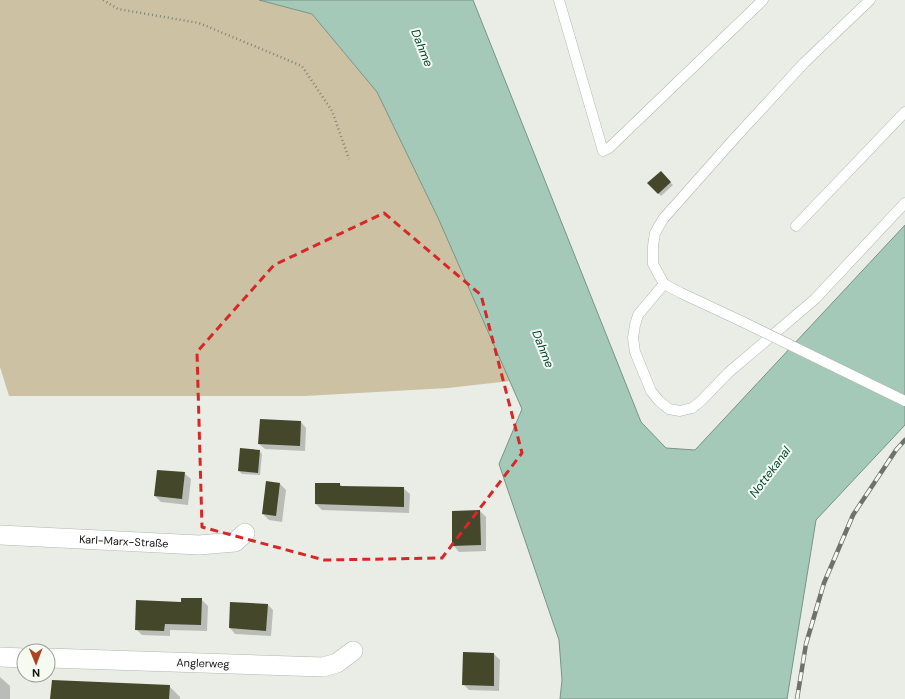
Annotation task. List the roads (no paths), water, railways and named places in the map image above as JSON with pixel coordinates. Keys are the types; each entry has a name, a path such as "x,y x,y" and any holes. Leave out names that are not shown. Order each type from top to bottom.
{"street":[{"name":"Karl-Marx-Straße","path":"0,535 199,546 235,542 245,533"},
{"name":"Anglerweg","path":"56,658 323,667 337,663 353,651"},
{"path":"0,657 16,658"}],"lane":[{"path":"559,0 603,151 609,148 763,0"},
{"path":"870,0 804,63 663,219 655,233 653,246 654,264 664,284 905,401"},
{"path":"796,226 905,112"},
{"path":"664,284 638,315 633,338 635,352 651,391 659,401 669,409 680,411 692,408 701,401 728,373 815,299 905,203"}],"water":[{"path":"259,0 473,0 641,422 666,448 695,450 905,225 905,425 816,520 787,699 560,699 562,680 559,640 499,464 522,409 439,220 377,92 312,14"}],"railway":[{"path":"797,699 806,644 824,583 853,515 896,450 905,440"}],"water label":[{"name":"Dahme","path":"422,48"},
{"name":"Dahme","path":"543,349"},
{"name":"Nottekanal","path":"770,472"}]}
